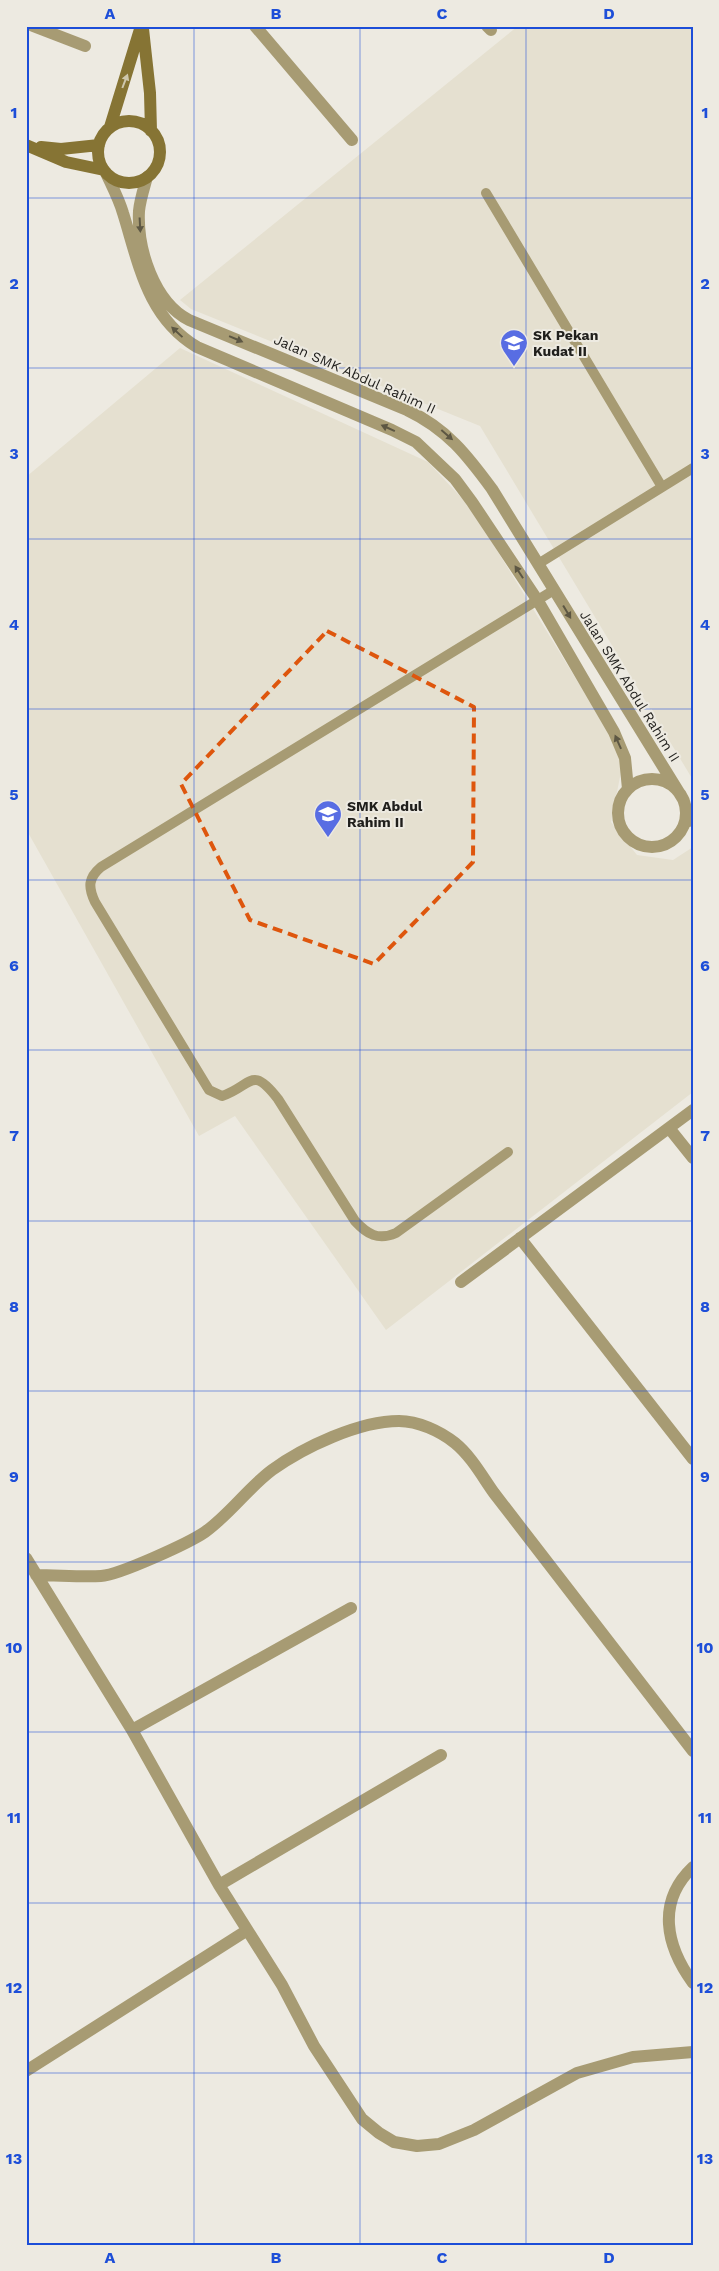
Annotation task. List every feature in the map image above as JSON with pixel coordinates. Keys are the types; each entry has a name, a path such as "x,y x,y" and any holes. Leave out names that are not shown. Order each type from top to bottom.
{"street":[{"path":"33,26 85,46"},
{"path":"110,127 142,26"},
{"path":"142,26 150,93 151,131"},
{"path":"255,26 352,140"},
{"path":"28,145 66,162 105,172 115,180 125,183 138,182 147,177 159,160 157,140 151,131 142,124 132,121 120,122 110,127 103,135 98,154 105,172 122,210 149,294 162,316 181,337 197,347 383,426 416,442 455,479 538,601 614,732 625,758 628,789"},
{"path":"28,145 61,150 99,145"},
{"name":"Jalan SMK Abdul Rahim II","path":"147,177 139,210 141,240 147,261 162,296 172,308 189,320 428,420 448,436 468,457 492,489 683,799"},
{"path":"655,779 666,782 676,789 683,799 689,822 670,842 648,847 636,843 627,836 620,826 618,814 619,803 628,789 643,780 655,779"},
{"path":"461,1282 693,1110"},
{"path":"669,1128 693,1158"},
{"path":"520,1238 693,1459"},
{"path":"36,1575 102,1576 124,1570 205,1532 272,1470 310,1448 354,1430 377,1424 399,1421 420,1425 434,1430 463,1449 693,1751"},
{"path":"26,1558 132,1730 246,1931 282,1985 314,2046 362,2118 379,2134 394,2142 417,2146 439,2144 474,2130 577,2073 633,2057 693,2052"},
{"path":"132,1730 351,1608"},
{"path":"219,1885 441,1756"},
{"path":"693,1867 685,1874 676,1888 670,1905 669,1921 670,1942 693,1983"},
{"path":"26,2071 246,1931"}],"lane":[{"path":"486,193 662,487"},
{"path":"538,564 693,468"},
{"path":"508,1152 396,1233 384,1237 366,1232 356,1221 278,1099 265,1083 256,1080 248,1081 222,1096 213,1093 203,1082 95,902 89,886 90,879 101,867 554,590"}],"highlighted area":[{"path":"327,631 474,707 473,862 374,964 250,920 181,784"}],"shaded area":[{"name":"SK Pekan Kudat II","path":"518,26 693,26 693,780 480,426 191,309 180,300"},
{"name":"SMK Abdul Rahim II","path":"180,348 428,462 471,508 624,757 611,822 637,855 673,860 693,847 693,1092 386,1330 235,1116 199,1136 26,829 26,477"}],"place":[{"name":"SK Pekan Kudat II","path":"514,367"},
{"name":"SMK Abdul Rahim II","path":"328,838"}]}
